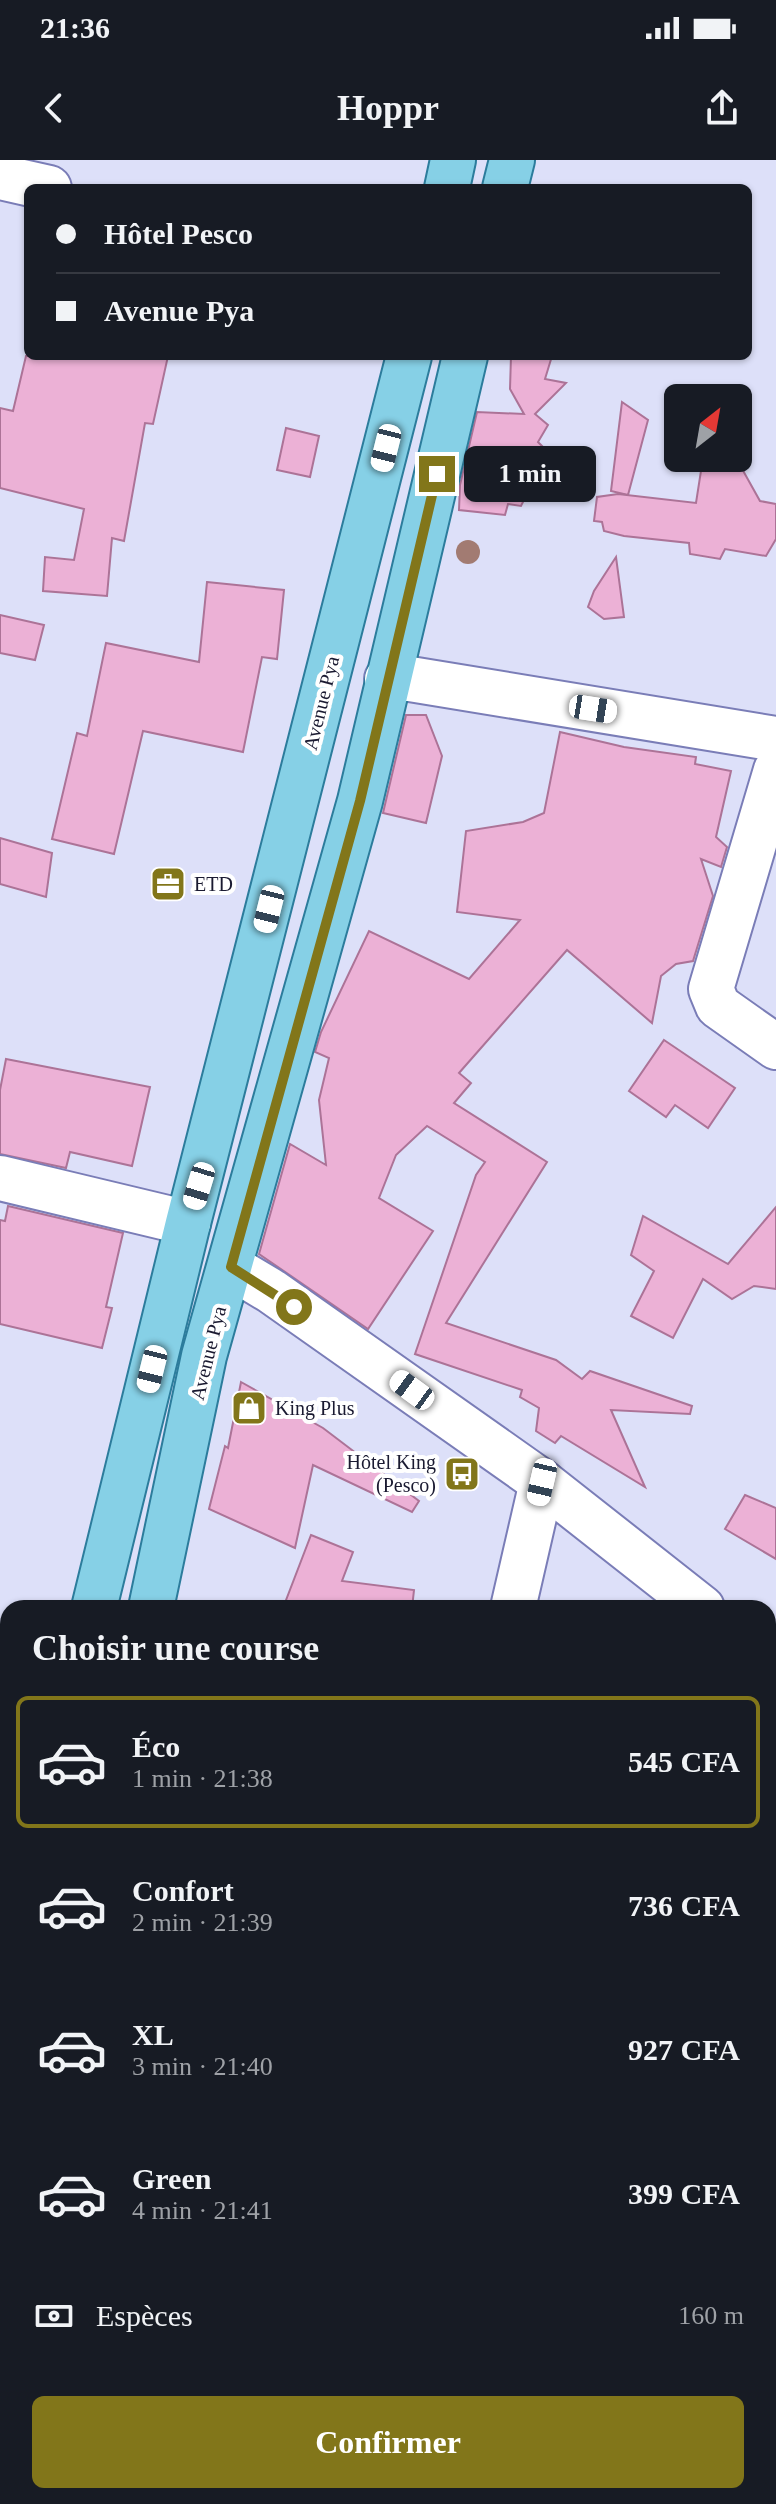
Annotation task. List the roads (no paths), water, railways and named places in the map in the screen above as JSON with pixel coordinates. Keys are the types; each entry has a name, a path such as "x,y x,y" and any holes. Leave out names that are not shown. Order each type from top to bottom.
{"main road":[{"path":"448,184 453,160"},
{"path":"506,184 512,160"},
{"name":"Avenue Pya","path":"96,1600 185,1236 408,360"},
{"name":"Avenue Pya","path":"153,1600 204,1356 360,801 464,360"},
{"path":"185,1236 231,1267"}],"street":[{"path":"387,679 410,679 776,739"},
{"path":"776,770 711,989 718,1006 776,1047"},
{"path":"0,1178 185,1236"},
{"path":"231,1267 271,1291 542,1482 692,1600"},
{"path":"515,1600 542,1482"}],"place":[{"name":"ETD","path":"168,884"},
{"name":"King Plus","path":"249,1408"},
{"name":"Hôtel King (Pesco)","path":"462,1474"}]}
